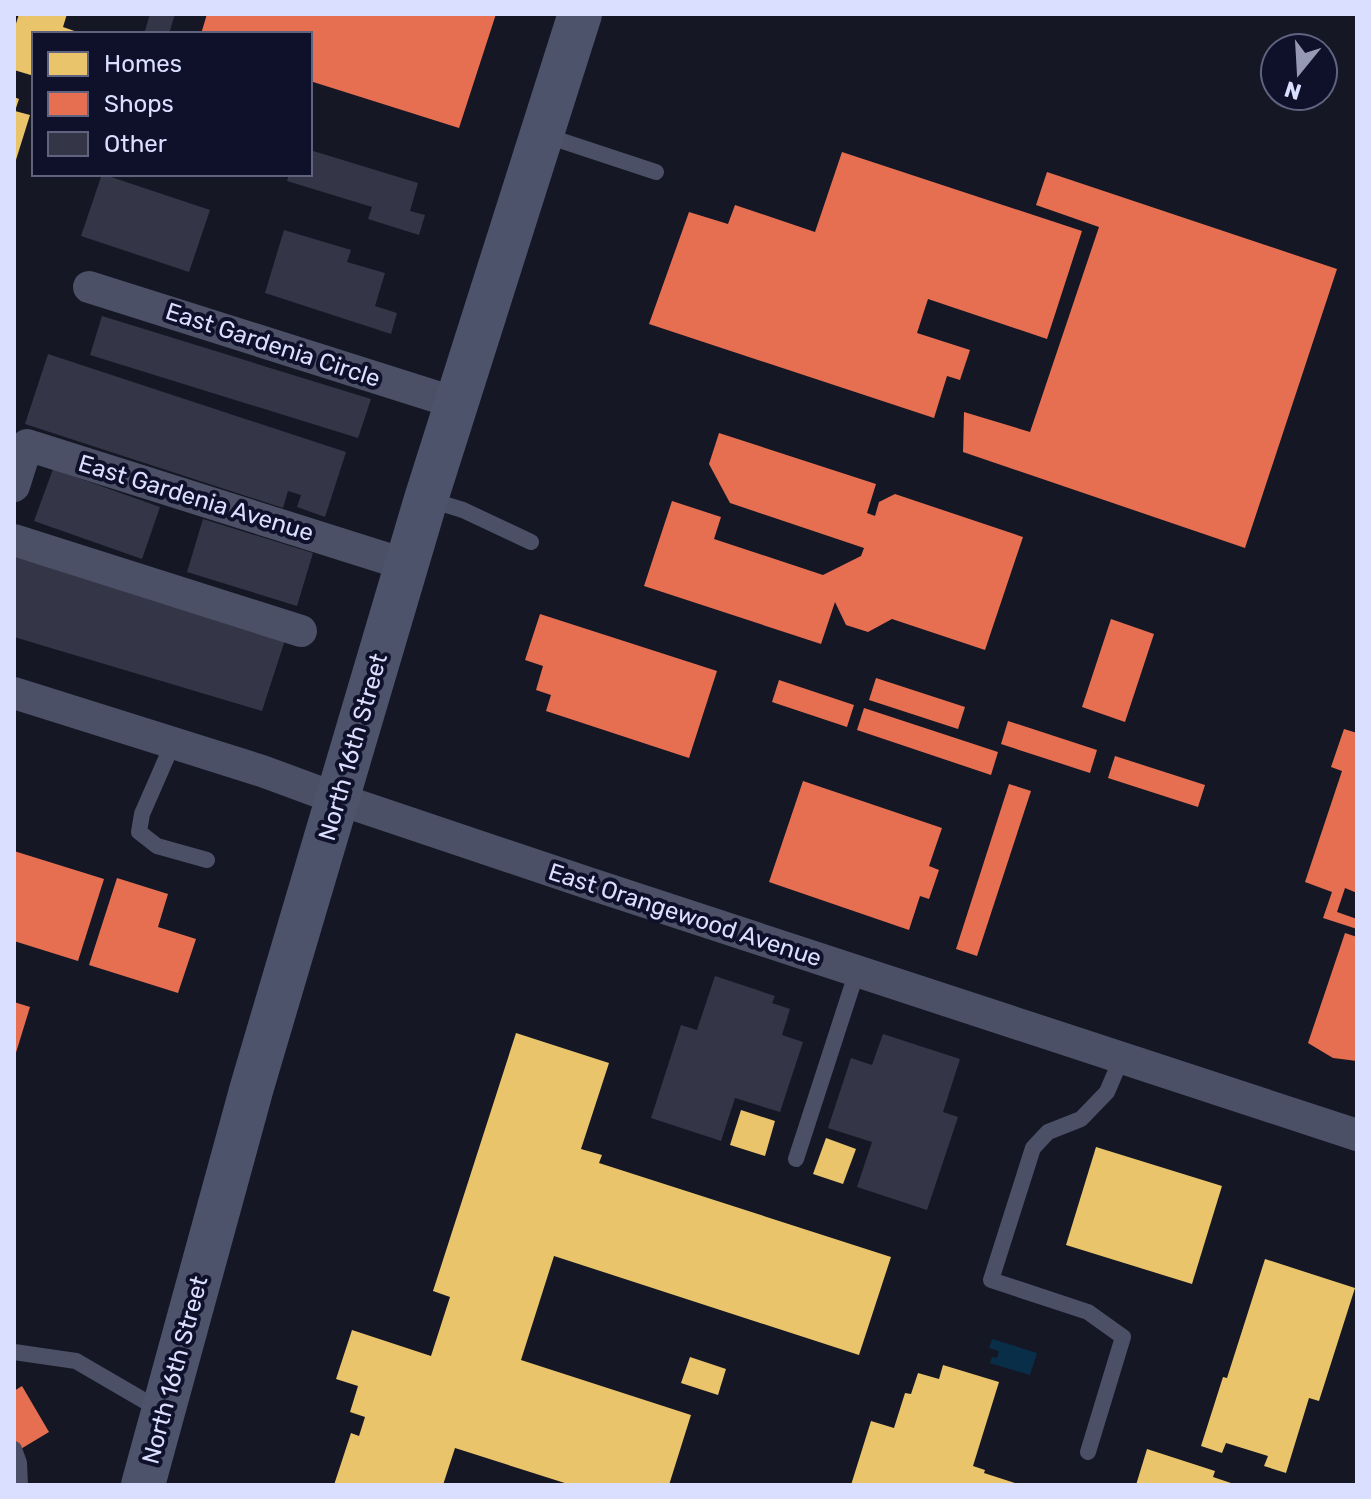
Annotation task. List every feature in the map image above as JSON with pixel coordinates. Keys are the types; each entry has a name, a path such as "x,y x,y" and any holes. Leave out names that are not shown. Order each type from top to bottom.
{"main road":[{"name":"North 16th Street","path":"143,1485 252,1087 426,499 580,14"}],"street":[{"name":"East Gardenia Circle","path":"89,287 456,403"},
{"name":"East Gardenia Avenue","path":"14,486 27,445 407,565"},
{"path":"14,540 301,631"},
{"name":"East Orangewood Avenue","path":"14,693 1357,1135"}],"lane":[{"path":"543,134 656,172"},
{"path":"426,499 463,510 531,542"},
{"path":"173,743 142,814 139,832 157,846 207,860"},
{"path":"796,1159 857,971"},
{"path":"1088,1452 1123,1337 1088,1312 991,1280 1033,1148 1048,1132 1081,1119 1107,1092 1122,1057"},
{"path":"14,1352 76,1361 163,1411"},
{"path":"14,1449 19,1463 20,1485"}],"water":[{"path":"992,1339 1037,1353 1030,1375 990,1363 992,1357 997,1358 999,1351 989,1348"}],"building: Homes":[{"path":"19,14 67,14 63,27 77,32 32,32 32,75 14,70 14,30"},
{"path":"14,97 19,99 15,111 30,115 15,163"},
{"path":"516,1033 609,1063 581,1149 602,1155 599,1163 891,1257 859,1355 554,1256 521,1360 691,1415 669,1485 571,1485 455,1448 443,1485 334,1485 351,1433 359,1436 365,1417 350,1412 358,1386 336,1379 352,1330 431,1356 450,1297 433,1291"},
{"path":"741,1110 775,1121 765,1156 730,1145"},
{"path":"826,1138 856,1149 843,1184 813,1174"},
{"path":"1096,1147 1222,1186 1192,1284 1066,1245"},
{"path":"1265,1259 1355,1288 1319,1401 1309,1398 1286,1473 1264,1466 1268,1456 1226,1443 1222,1453 1201,1446 1223,1377 1227,1378"},
{"path":"690,1357 726,1369 718,1395 681,1383"},
{"path":"943,1365 999,1382 973,1466 985,1470 984,1473 1021,1485 851,1485 871,1421 894,1428 905,1393 911,1394 918,1373 939,1379"},
{"path":"1147,1449 1215,1471 1213,1477 1237,1485 1136,1485"}],"building: Shops":[{"path":"207,14 496,14 459,128 312,82 312,32 202,32"},
{"path":"842,152 1082,231 1047,339 928,299 917,333 970,350 960,380 947,376 934,418 649,324 689,212 728,224 735,205 815,232"},
{"path":"1047,172 1337,269 1245,548 963,452 964,412 1030,432 1099,227 1036,205"},
{"path":"719,433 876,484 867,513 875,516 879,502 895,494 1023,537 985,650 892,619 868,632 846,625 835,602 821,644 644,586 672,501 721,517 714,539 823,575 861,556 864,548 730,503 709,464"},
{"path":"540,614 717,671 689,758 546,711 551,695 536,690 543,666 525,660"},
{"path":"1111,619 1154,634 1125,722 1082,707"},
{"path":"876,678 965,707 958,729 869,700"},
{"path":"779,680 854,705 847,727 772,702"},
{"path":"864,708 998,752 991,775 857,730"},
{"path":"1008,721 1097,750 1090,773 1001,744"},
{"path":"1344,729 1357,733 1357,893 1345,888 1337,912 1357,919 1357,929 1323,918 1332,892 1305,882 1342,771 1331,767"},
{"path":"1115,756 1205,785 1198,807 1108,778"},
{"path":"803,781 942,828 929,866 939,870 929,899 920,896 909,930 769,882"},
{"path":"1009,784 1031,791 977,956 956,949"},
{"path":"14,851 104,879 78,961 14,941"},
{"path":"117,878 168,894 158,927 196,939 178,993 89,965"},
{"path":"1345,933 1357,937 1357,1061 1333,1058 1308,1043"},
{"path":"14,1002 30,1007 15,1056 14,1056"},
{"path":"22,1386 49,1432 14,1453 14,1391"}],"building: Other":[{"path":"150,14 175,14 170,32 145,32"},
{"path":"312,151 418,183 410,211 425,215 419,235 368,219 372,207 287,181 288,176 312,176"},
{"path":"101,176 210,210 189,272 81,236"},
{"path":"284,230 351,250 347,262 385,273 375,306 397,313 391,334 265,293"},
{"path":"102,316 371,399 358,438 90,355"},
{"path":"48,354 346,452 325,517 297,507 301,495 288,491 283,508 25,424"},
{"path":"53,469 160,507 142,559 34,521"},
{"path":"203,519 313,553 297,606 187,572"},
{"path":"14,554 285,640 262,711 14,637"},
{"path":"715,976 775,996 772,1003 790,1009 782,1035 803,1042 780,1112 735,1098 721,1141 651,1118 681,1025 697,1030"},
{"path":"883,1034 960,1059 943,1112 958,1117 927,1210 857,1187 872,1142 828,1128 851,1058 872,1065"}]}
